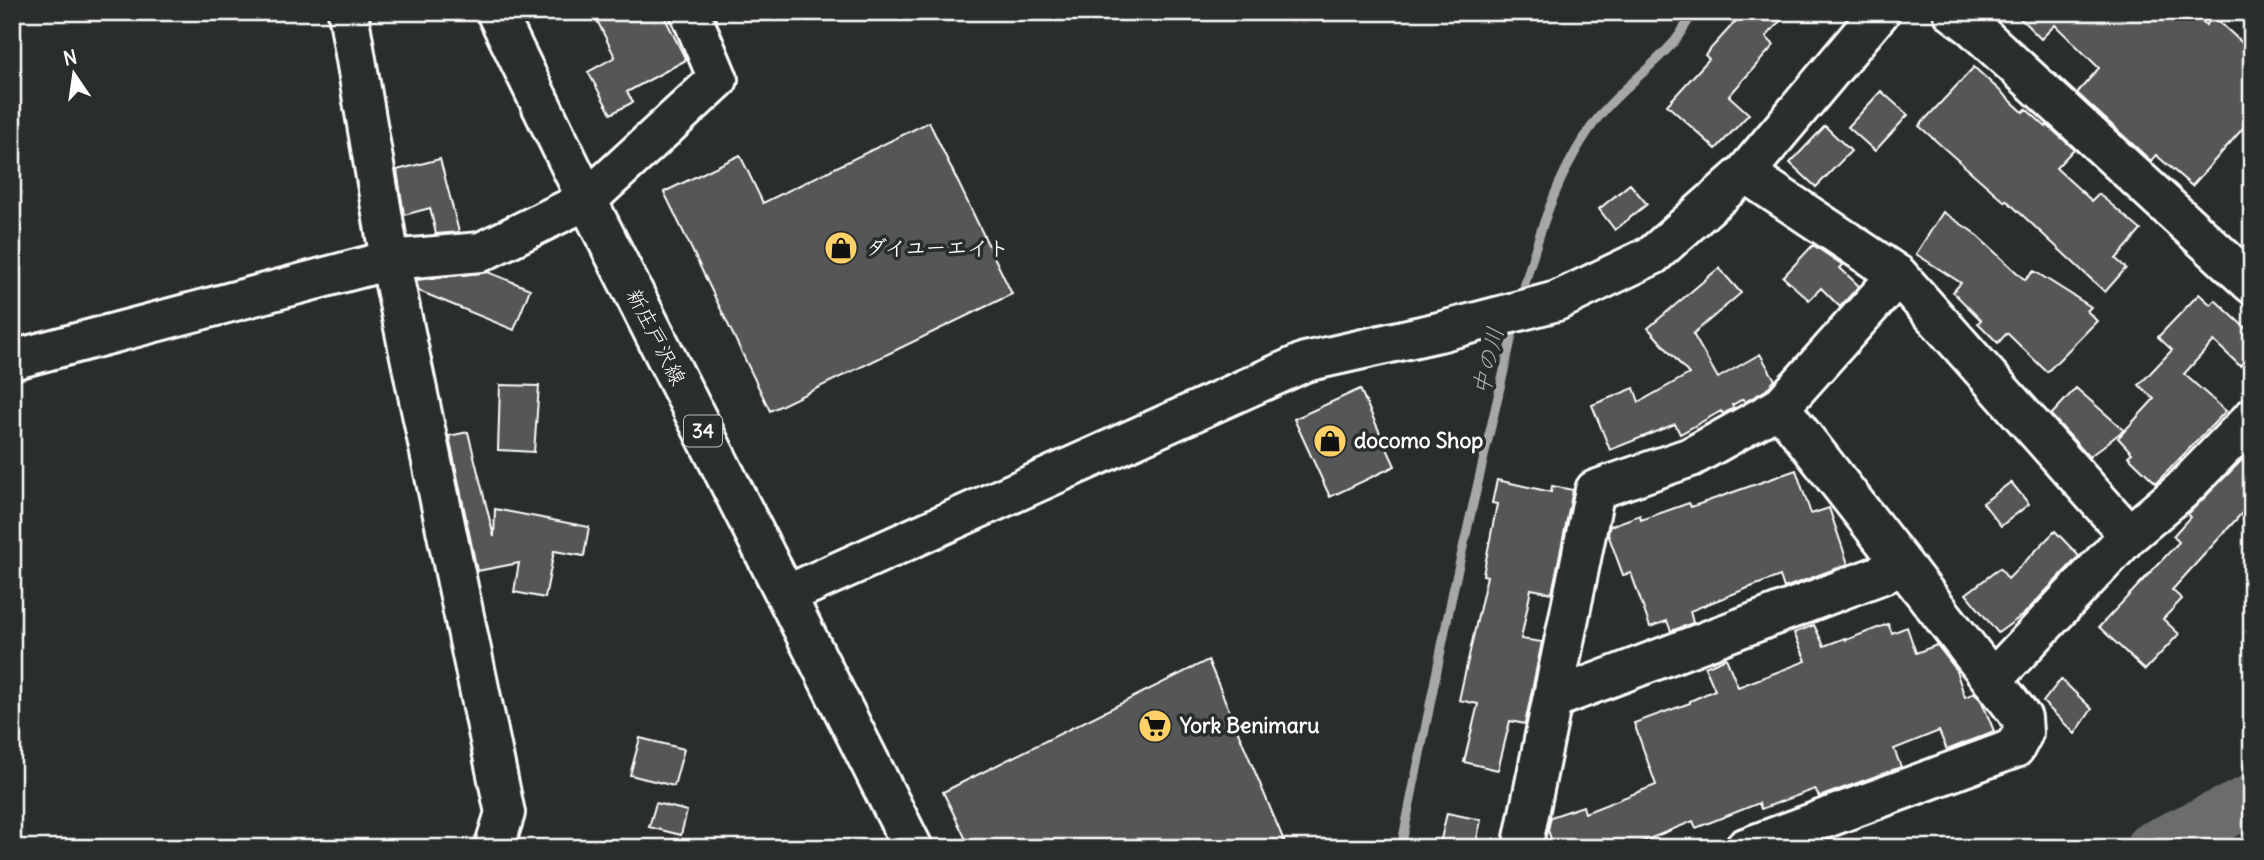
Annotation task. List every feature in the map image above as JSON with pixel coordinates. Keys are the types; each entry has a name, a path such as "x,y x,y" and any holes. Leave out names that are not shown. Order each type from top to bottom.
{"street":[{"path":"348,12 390,260 505,813 494,848"},
{"name":"新庄戸沢線","path":"496,12 587,200 913,848"},
{"path":"12,359 390,260 481,252 587,200 718,79 690,12"},
{"path":"786,596 1305,362 1439,332 1557,301 1653,255 1745,173 1880,12"},
{"path":"1953,12 1973,27 2252,284"},
{"path":"1745,173 1898,275 2129,535"},
{"path":"1522,848 1595,490 1691,457 1780,407 1898,275"},
{"path":"1745,848 2015,748 2023,733 2022,718 1780,407"},
{"path":"1992,680 2129,535 2181,491 2252,418"},
{"path":"1553,699 1904,566"}],"building":[{"path":"593,12 662,12 686,60 627,92 633,102 611,114 588,72 615,57"},
{"path":"1744,12 1788,12 1766,37 1774,45 1729,96 1749,114 1716,149 1667,105 1709,59 1705,55"},
{"path":"2014,12 2193,12 2206,25 2214,17 2252,52 2252,118 2192,186 2156,155 2151,161 2077,93 2099,68 2055,25 2041,39"},
{"path":"1974,67 2023,112 2026,109 2074,149 2056,168 2092,201 2099,194 2141,230 2116,259 2126,268 2105,292 2006,200 2005,202 1919,126"},
{"path":"1881,91 1908,115 1875,151 1848,127"},
{"name":"ダイユーエイト","path":"929,122 1012,294 770,411 664,192 740,155 763,203"},
{"path":"1825,126 1851,151 1816,187 1790,163"},
{"path":"440,159 459,232 436,234 430,208 404,215 397,170"},
{"path":"1630,184 1647,204 1615,230 1599,209"},
{"path":"1943,212 1973,232 2025,280 2034,271 2091,307 2087,311 2097,321 2047,372 2007,333 1998,343 1978,323 1981,320 1953,292 1961,283 1916,254"},
{"path":"1813,245 1843,265 1840,268 1859,286 1840,307 1821,288 1809,300 1783,277"},
{"path":"1719,268 1741,293 1693,334 1718,378 1760,354 1775,380 1766,390 1745,402 1743,399 1732,405 1734,408 1723,414 1721,411 1680,434 1675,424 1610,450 1592,405 1634,388 1639,402 1689,374 1648,328"},
{"path":"488,272 530,289 514,330 419,291 416,280"},
{"path":"2199,294 2211,305 2215,300 2252,334 2252,354 2240,366 2214,341 2184,374 2226,411 2156,483 2128,456 2132,453 2118,438 2154,399 2139,385 2172,350 2158,337"},
{"path":"500,385 539,386 534,452 498,450"},
{"path":"2076,388 2124,430 2089,457 2051,415"},
{"path":"1360,389 1395,466 1330,497 1294,419"},
{"path":"468,432 494,537 495,509 589,527 584,556 554,551 545,598 514,592 519,563 477,571 449,436"},
{"path":"2252,450 2252,502 2172,590 2182,599 2163,619 2179,634 2145,670 2099,627 2179,542 2173,536 2190,517 2188,514"},
{"path":"1796,470 1811,514 1829,508 1848,564 1784,588 1780,576 1748,588 1690,611 1693,623 1671,631 1667,621 1650,627 1631,573 1623,575 1608,534 1610,526 1640,515 1641,520 1689,503 1691,507"},
{"path":"1497,480 1551,492 1552,486 1573,490 1552,593 1531,589 1521,639 1542,642 1525,724 1510,721 1498,770 1464,762 1478,704 1459,700 1487,576 1483,575 1497,504 1492,503"},
{"path":"2011,482 2029,504 2001,526 1983,503"},
{"path":"2055,531 2079,556 2024,614 1998,633 1966,594 2000,568 2008,579"},
{"path":"1888,624 1892,633 1907,627 1916,653 1937,645 1955,668 1965,697 1975,693 1982,702 1994,731 1947,750 1939,731 1894,749 1901,767 1819,797 1815,789 1761,809 1759,803 1696,828 1693,821 1627,848 1554,848 1548,830 1551,817 1583,806 1585,813 1656,785 1634,723 1690,703 1715,690 1705,667 1726,658 1738,687 1806,661 1794,633 1814,625 1824,646"},
{"name":"York Benimaru","path":"1208,660 1287,848 970,848 943,792"},
{"path":"2061,679 2092,709 2075,734 2043,702"},
{"path":"640,738 684,749 674,786 630,775"},
{"path":"656,803 687,811 681,835 649,827"},
{"path":"1447,813 1481,820 1475,848 1439,848"}],"waterway":[{"name":"中の川","path":"1521,299 1549,208 1581,143 1612,102 1673,43 1694,12"},
{"name":"中の川","path":"1401,848 1453,591 1515,323"},
{"path":"2151,848 2252,800"}],"place":[{"name":"ダイユーエイト","path":"841,248"},
{"name":"docomo Shop","path":"1330,441"},
{"name":"York Benimaru","path":"1155,726"}]}
